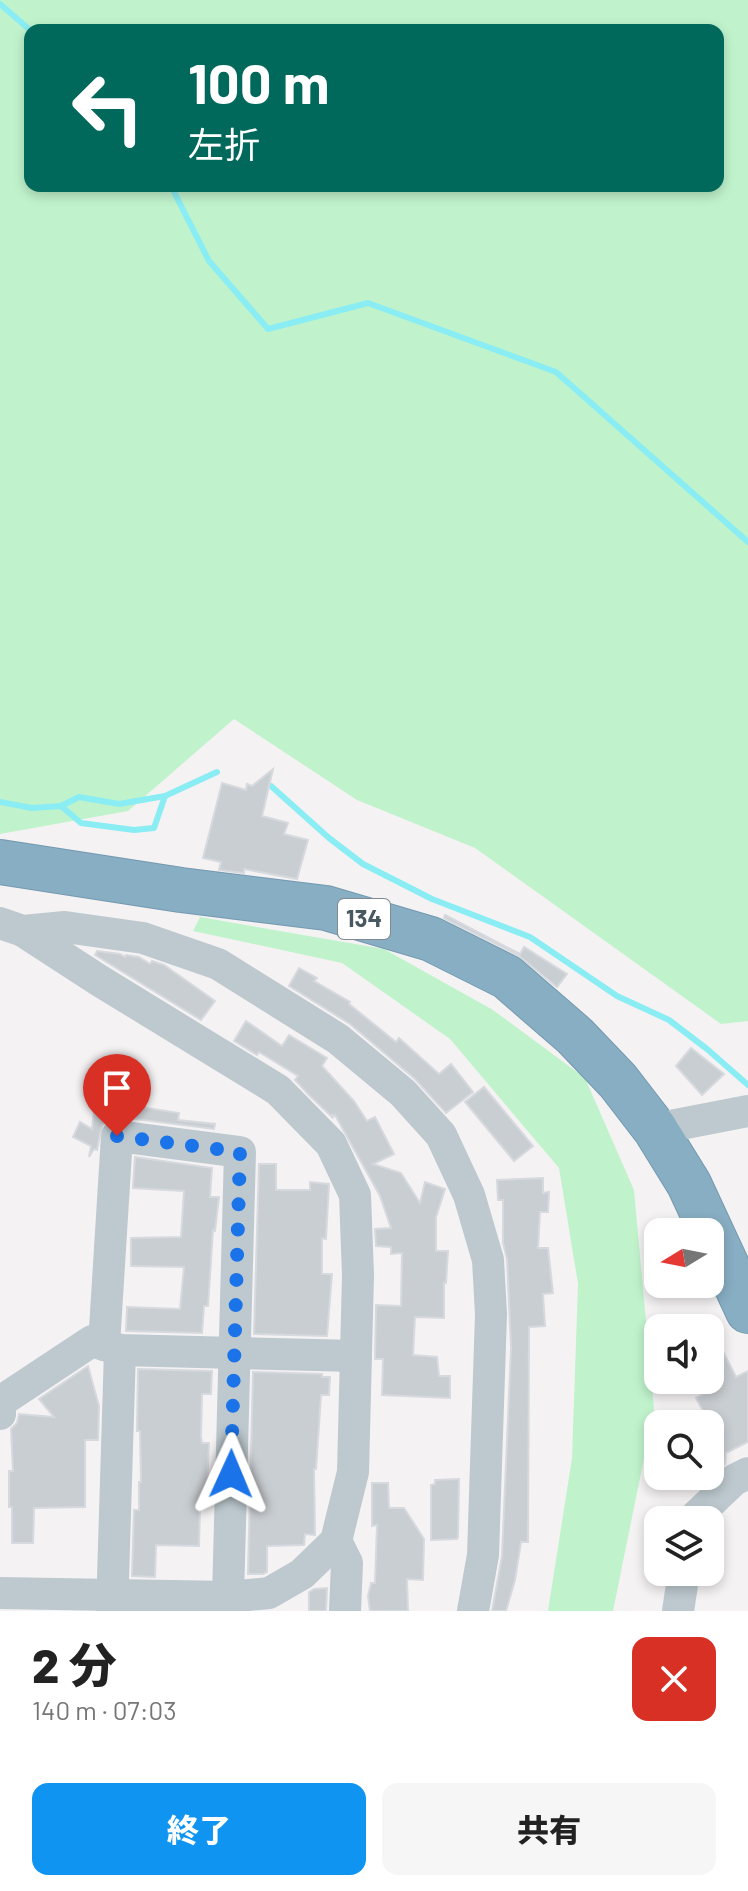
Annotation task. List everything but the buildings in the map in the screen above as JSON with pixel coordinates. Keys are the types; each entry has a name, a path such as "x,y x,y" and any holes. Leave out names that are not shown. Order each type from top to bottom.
{"highway":[{"name":"134","path":"0,862 181,890 326,908 431,939 507,977 575,1036 618,1081 655,1129 689,1184 748,1311"}],"street":[{"path":"0,1593 112,1603 228,1597 269,1593 302,1574 336,1541 353,1472 358,1275 355,1195 331,1144 278,1090 12,927"},
{"path":"12,927 65,927 143,938 218,964 338,1039 403,1093 441,1135 469,1195 488,1260 491,1314 483,1555 473,1611"},
{"path":"655,1129 748,1111"},
{"path":"112,1603 112,1347 117,1136 240,1152 228,1597"},
{"path":"0,1414 0,1402 92,1341 112,1347 356,1356"},
{"path":"707,1506 734,1480 748,1473"},
{"path":"336,1541 347,1563 345,1611"},
{"path":"678,1611 682,1586"}],"green space":[{"path":"0,0 748,0 748,1021 721,1024 475,848 357,800 234,719 128,811 0,834"},
{"path":"200,917 384,949 493,1010 585,1078 634,1190 645,1314 644,1394 653,1394 654,1409 644,1410 644,1458 613,1611 548,1611 572,1458 578,1284 559,1168 450,1039 342,963 193,931"}],"waterway":[{"path":"0,4 24,25"},
{"path":"174,192 209,261 268,329 368,303 556,372 748,542"},
{"path":"0,802 32,808 61,806 81,823 134,830 154,828 165,796 217,772"},
{"path":"271,786 363,864 432,899 530,937 617,996 669,1020 748,1085"},
{"path":"61,806 79,797 119,804 165,796"}],"route":[{"path":"117,1136 240,1152 231,1474"}]}
